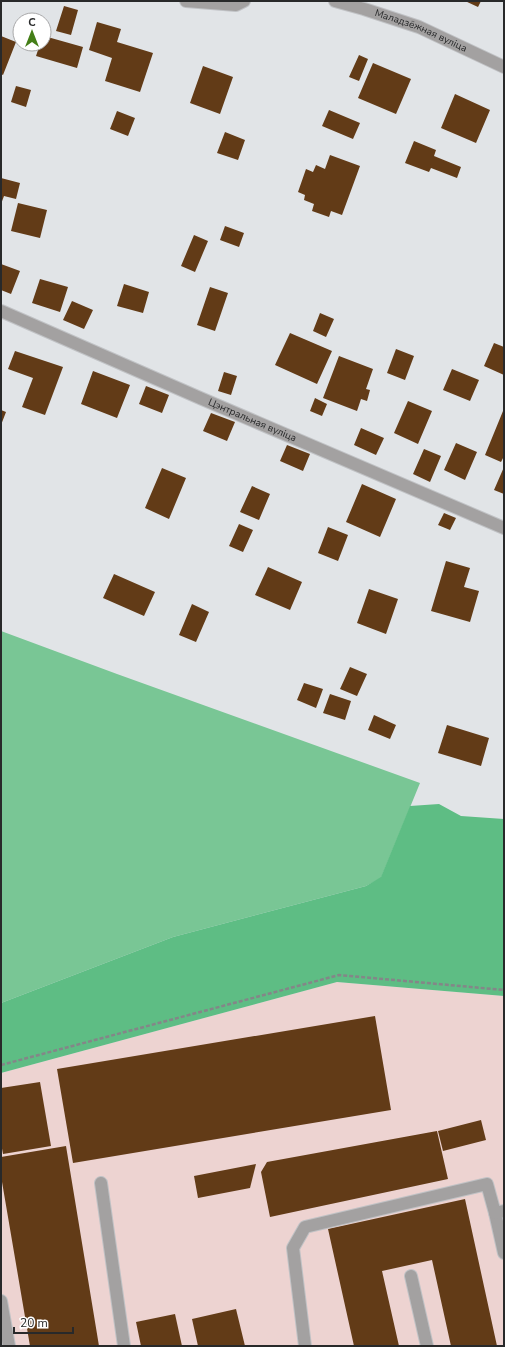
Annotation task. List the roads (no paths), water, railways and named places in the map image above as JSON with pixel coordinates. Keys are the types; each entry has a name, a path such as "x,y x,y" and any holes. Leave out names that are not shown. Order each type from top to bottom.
{"street":[{"path":"186,1 236,5 244,1"},
{"name":"Маладзёжная вуліца","path":"335,1 364,9 419,28 504,67"},
{"name":"Цэнтральная вуліца","path":"1,311 504,528"},
{"path":"102,1183 124,1346"},
{"path":"304,1346 293,1248 305,1227 487,1184 500,1212 504,1253"},
{"path":"411,1276 427,1346"},
{"path":"1,1301 9,1346"}]}
